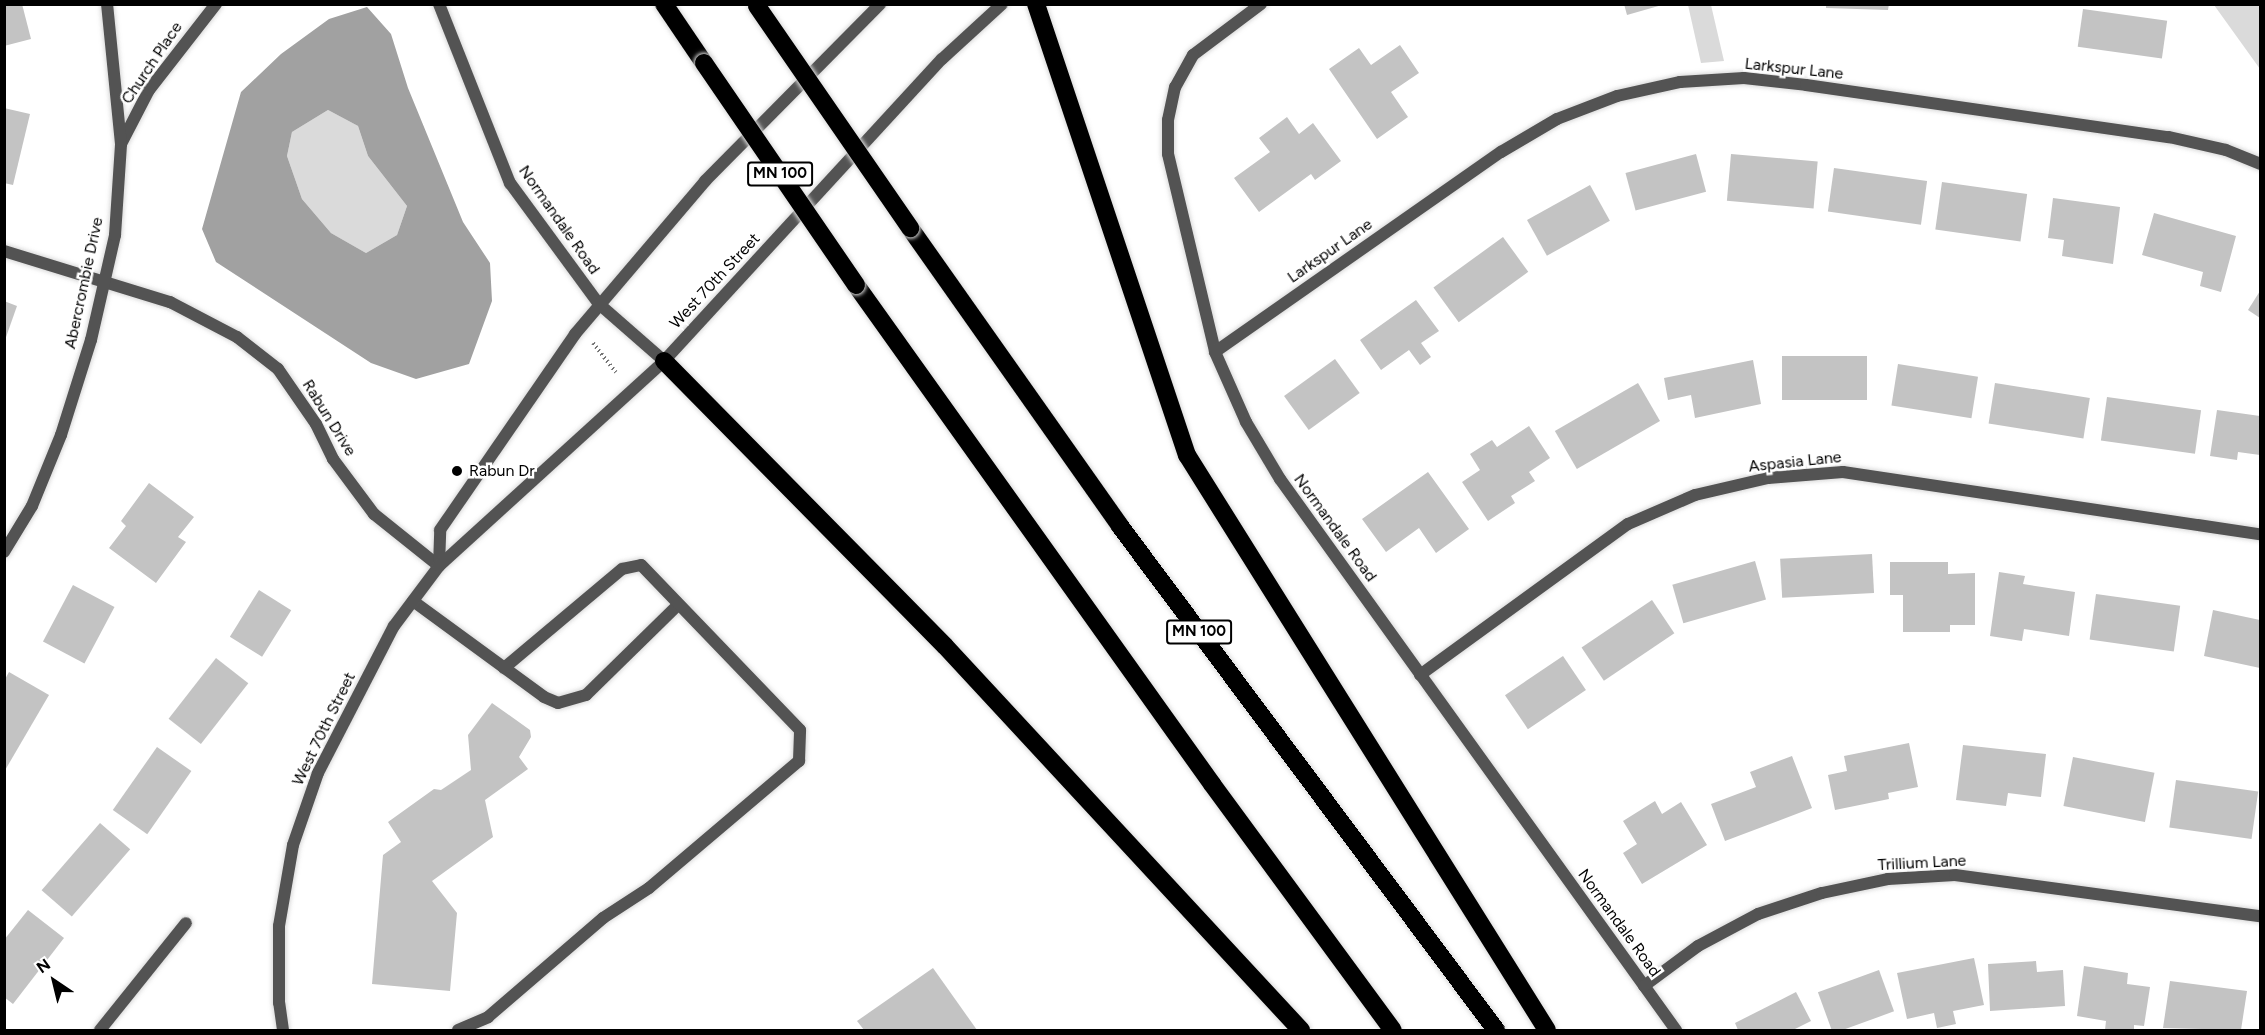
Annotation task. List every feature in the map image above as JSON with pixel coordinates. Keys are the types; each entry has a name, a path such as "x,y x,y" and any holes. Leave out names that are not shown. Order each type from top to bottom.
{"highway":[{"name":"MN 100","path":"664,4 856,285 1212,784 1393,1030"},
{"path":"1036,4 1187,455 1547,1030"},
{"name":"MN 100","path":"757,5 910,228 1120,526 1496,1030"},
{"path":"664,361 945,646 1301,1030"}],"street":[{"name":"Abercrombie Drive","path":"4,552 32,506 61,435 115,235 121,144 107,4"},
{"name":"Church Place","path":"121,144 149,90 216,4"},
{"name":"Normandale Road","path":"439,4 510,183 599,304 664,361"},
{"path":"439,566 440,530 599,304 705,181 880,4"},
{"name":"West 70th Street","path":"283,1030 279,1003 279,926 293,845 318,773 394,626 439,566 664,361 942,59 1002,4"},
{"name":"Normandale Road","path":"1261,4 1193,55 1175,87 1168,120 1168,154 1215,352 1246,422 1280,479 1676,1030"},
{"name":"Larkspur Lane","path":"1215,352 1510,146 1557,119 1597,104 1680,82 1744,78 1806,85 2169,138 2226,150 2260,164"},
{"name":"Rabun Drive","path":"4,251 104,282 207,318 278,369 316,424 333,459 374,514 439,566"},
{"name":"Aspasia Lane","path":"1420,675 1628,524 1695,495 1768,478 1844,472 2260,534"},
{"path":"458,1030 488,1017 603,918 649,888 799,761 800,730 641,566 622,569 504,668"},
{"path":"413,601 544,697 558,702 586,694 678,605"},
{"name":"Trillium Lane","path":"1644,986 1698,946 1758,914 1822,893 1888,879 1955,875 2260,916"},
{"path":"100,1030 186,923"}],"path":[{"path":"593,343 616,372"}],"shaded area":[{"path":"1688,5 1711,5 1724,61 1701,63"},
{"path":"2214,5 2260,5 2260,69"},
{"path":"367,7 391,34 408,88 463,222 490,263 492,301 469,364 416,379 371,363 216,262 202,229 241,92 281,54 329,19","holes":["328,110 358,126 368,156 407,206 397,235 366,253 331,233 302,199 287,156 292,132"]},
{"path":"328,110 358,126 368,156 407,206 397,235 366,253 331,233 302,199 287,156 292,132"}],"building":[{"path":"4,4 22,4 31,39 4,46"},
{"path":"1624,4 1662,4 1662,5 1627,15"},
{"path":"1826,4 1889,4 1888,10 1826,8"},
{"path":"2083,9 2167,21 2162,58 2078,47"},
{"path":"1400,45 1419,73 1391,92 1408,117 1377,139 1329,69 1359,48 1371,65"},
{"path":"4,108 30,114 13,185 4,183"},
{"path":"1287,117 1299,134 1313,123 1341,161 1315,180 1311,174 1259,212 1234,178 1270,152 1259,138"},
{"path":"1696,154 1706,192 1636,211 1625,173"},
{"path":"1731,154 1818,162 1814,208 1727,201"},
{"path":"1834,168 1927,181 1921,225 1828,212"},
{"path":"1942,182 2027,194 2020,242 1935,230"},
{"path":"1590,185 1610,221 1547,256 1527,220"},
{"path":"2053,198 2120,207 2113,264 2062,256 2064,240 2048,238"},
{"path":"2154,213 2236,236 2221,292 2200,286 2203,272 2142,255"},
{"path":"1503,237 1528,272 1459,322 1433,288"},
{"path":"2260,291 2260,318 2248,310"},
{"path":"1416,300 1439,331 1421,343 1431,357 1420,365 1409,350 1381,370 1360,340"},
{"path":"4,301 17,306 5,340 4,340"},
{"path":"1782,356 1867,356 1867,400 1782,400"},
{"path":"1335,359 1360,393 1309,430 1284,396"},
{"path":"1753,360 1761,404 1695,418 1691,395 1668,400 1664,378"},
{"path":"1898,364 1978,377 1971,418 1891,405"},
{"path":"1638,383 1660,421 1577,469 1555,431"},
{"path":"1995,383 2090,398 2083,439 1989,423"},
{"path":"2107,397 2201,410 2195,454 2101,441"},
{"path":"2217,410 2260,416 2260,455 2238,452 2237,460 2210,456"},
{"path":"1529,426 1550,458 1529,472 1535,481 1511,496 1515,503 1488,521 1462,482 1480,470 1470,454 1492,440 1497,447"},
{"path":"1428,472 1469,529 1436,553 1419,528 1386,552 1362,519"},
{"path":"149,483 194,517 178,537 186,542 156,583 109,548 126,526 121,521"},
{"path":"1872,554 1874,593 1782,598 1780,559"},
{"path":"1755,561 1766,599 1683,623 1672,585"},
{"path":"1890,562 1948,562 1948,574 1975,573 1975,625 1950,625 1950,632 1903,632 1903,595 1890,595"},
{"path":"1999,572 2025,576 2023,584 2075,592 2069,636 2024,629 2022,641 1990,636"},
{"path":"73,585 114,607 84,664 43,642"},
{"path":"259,590 291,610 262,657 230,637"},
{"path":"2096,594 2180,606 2174,651 2090,640"},
{"path":"1652,600 1674,633 1604,681 1582,648"},
{"path":"2213,610 2260,620 2260,668 2204,656"},
{"path":"1563,656 1586,690 1528,729 1505,695"},
{"path":"216,658 248,683 201,744 169,719"},
{"path":"9,672 49,695 4,772 4,681"},
{"path":"492,703 530,730 531,737 519,757 528,769 485,800 493,837 432,881 457,913 450,991 372,984 383,855 401,842 388,822 434,789 441,790 471,770 468,735"},
{"path":"1909,743 1918,787 1888,793 1889,799 1835,810 1828,775 1847,771 1844,756"},
{"path":"1963,745 2046,754 2041,797 2008,793 2006,806 1956,800"},
{"path":"157,747 191,771 147,834 113,810"},
{"path":"1792,756 1812,808 1725,841 1711,804 1756,787 1750,772"},
{"path":"2073,757 2154,773 2145,822 2063,806"},
{"path":"2176,780 2258,792 2252,839 2169,828"},
{"path":"1655,801 1662,814 1681,802 1707,845 1642,884 1623,853 1637,844 1623,821"},
{"path":"100,823 130,849 72,916 42,890"},
{"path":"28,910 64,938 13,1004 4,997 4,940"},
{"path":"1974,958 1984,1005 1953,1011 1956,1024 1937,1028 1934,1013 1907,1019 1897,973"},
{"path":"2036,961 2037,972 2063,970 2065,1006 1990,1011 1988,964"},
{"path":"2084,966 2128,973 2127,984 2150,987 2144,1026 2134,1025 2134,1030 2105,1030 2106,1021 2077,1016"},
{"path":"933,968 977,1030 864,1030 857,1021"},
{"path":"1879,970 1894,1011 1843,1030 1832,1030 1818,992"},
{"path":"2170,981 2247,991 2241,1030 2163,1028"},
{"path":"1796,992 1811,1021 1793,1030 1738,1030 1735,1023"}],"place":[{"name":"Rabun Dr","path":"457,471"}]}
